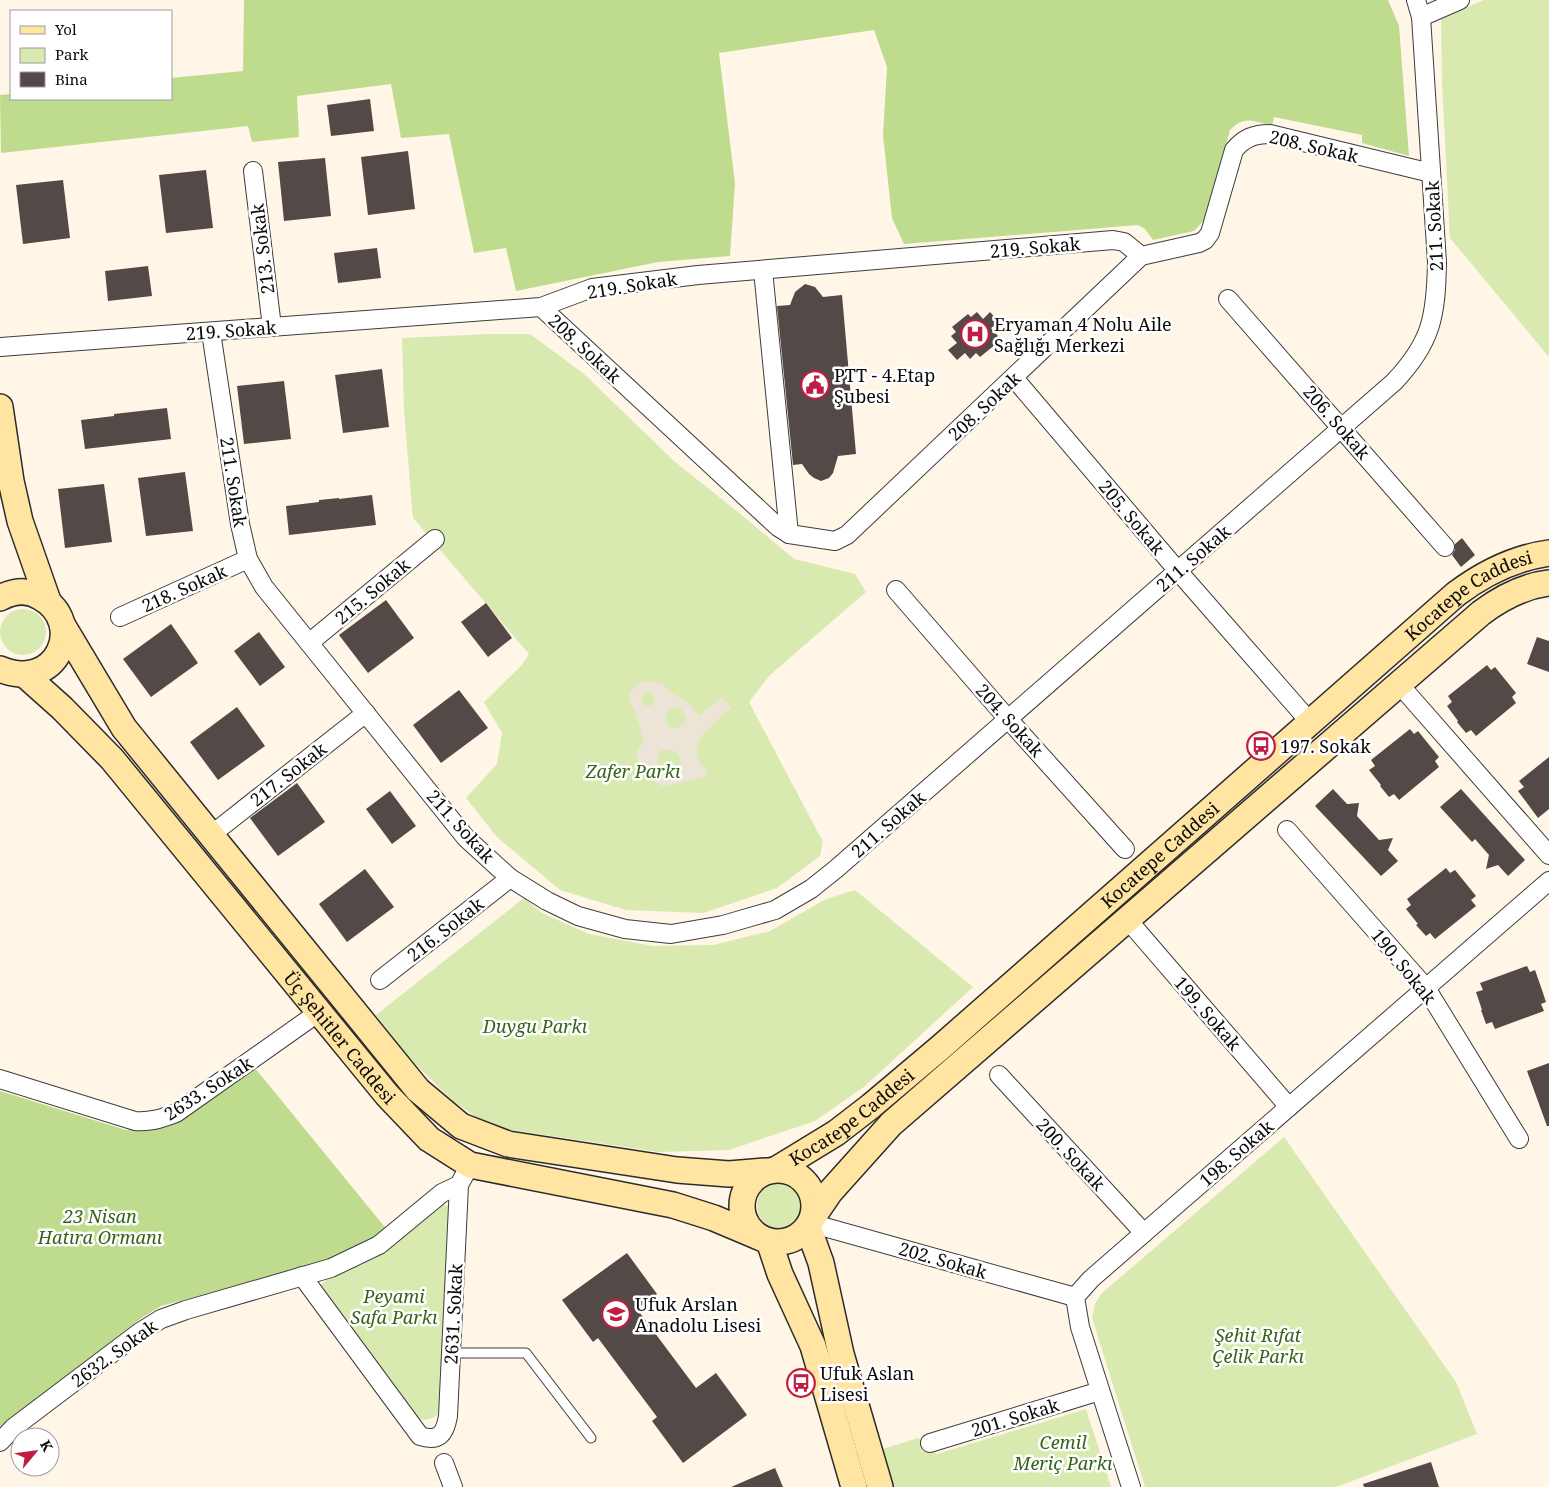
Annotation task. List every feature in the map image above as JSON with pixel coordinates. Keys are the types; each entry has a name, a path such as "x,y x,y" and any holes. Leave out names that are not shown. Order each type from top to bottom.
{"main road":[{"path":"0,407 11,481 20,521 48,601"},
{"name":"Kocatepe Caddesi","path":"771,1170 825,1141 871,1106 941,1047 1456,594 1493,569 1534,555 1549,553"},
{"name":"Kocatepe Caddesi","path":"811,1222 836,1185 891,1124 1127,919 1481,613 1494,603 1522,589 1549,583"},
{"path":"0,598 8,594 22,592 36,594 48,601"},
{"name":"Üç Şehitler Caddesi","path":"48,601 55,608 63,626 124,728 418,1090 461,1126 508,1144 668,1168 729,1174 771,1170"},
{"path":"0,691 15,673 39,672 50,664 59,653 63,640 63,626"},
{"name":"Üç Şehitler Caddesi","path":"15,673 62,708 112,759 387,1095 464,1175 674,1205 714,1218 764,1239"},
{"path":"764,1239 780,1242 791,1240 801,1235 811,1222 815,1205 813,1194 799,1176 788,1171 771,1170 755,1177 743,1196 742,1208 747,1224 764,1239 813,1346 854,1487"},
{"path":"811,1222 841,1354 880,1487"}],"street":[{"path":"1418,8 1460,0"},
{"name":"211. Sokak","path":"211,332 240,524 248,559 264,587 466,838 510,878 548,901 578,916 625,929 671,934 723,925 775,910 811,889 836,869 1342,428 1394,382 1411,364 1425,340 1433,316 1437,262 1418,8"},
{"name":"208. Sokak","path":"541,307 769,519 789,534 835,541 842,539 1141,256 1205,240 1210,233 1234,150 1240,142 1248,137 1270,134 1431,173"},
{"name":"213. Sokak","path":"253,171 272,327"},
{"name":"219. Sokak","path":"0,347 541,307 592,288 698,275 1113,240 1124,242 1141,256"},
{"path":"764,270 789,534"},
{"name":"206. Sokak","path":"1228,299 1445,547"},
{"name":"205. Sokak","path":"1014,378 1178,571 1310,722"},
{"name":"215. Sokak","path":"310,643 434,539"},
{"name":"218. Sokak","path":"120,617 248,559"},
{"name":"204. Sokak","path":"896,590 1008,719 1125,849"},
{"path":"1399,684 1549,855"},
{"name":"217. Sokak","path":"211,835 366,713"},
{"name":"190. Sokak","path":"1287,830 1426,988 1519,1140"},
{"name":"216. Sokak","path":"380,980 510,878"},
{"name":"198. Sokak","path":"1075,1297 1091,1279 1144,1232 1549,881"},
{"name":"199. Sokak","path":"1127,919 1289,1107"},
{"name":"2633. Sokak","path":"0,1079 135,1121 149,1122 161,1120 176,1114 318,1012"},
{"name":"200. Sokak","path":"998,1074 1144,1232"},
{"name":"2632. Sokak","path":"0,1442 13,1428 140,1332 161,1319 330,1268 379,1245 464,1175"},
{"name":"2631. Sokak","path":"302,1276 420,1436 435,1439 440,1436 446,1426 464,1175"},
{"name":"202. Sokak","path":"811,1222 1075,1297"},
{"path":"1075,1297 1080,1327 1131,1487"},
{"name":"201. Sokak","path":"930,1443 1100,1391"},
{"path":"444,1463 453,1487"}],"lane":[{"path":"451,1353 526,1353 591,1438"}],"green space":[{"path":"244,0 1388,0 1399,26 1409,156 1362,143 1362,135 1274,117 1272,126 1250,120 1240,122 1230,130 1206,218 1194,231 1153,240 1145,229 1138,225 904,244 892,218 883,135 887,67 874,30 719,53 735,183 730,256 658,262 516,291 506,248 474,253 449,134 401,138 391,84 297,96 299,137 252,142 248,126 1,153 0,95 10,94 10,100 172,100 172,78 243,71"},
{"path":"1484,0 1549,0 1549,357 1450,238 1442,83 1441,19"},
{"name":"Zafer Parkı","path":"530,334 584,374 674,461 794,559 855,574 866,592 770,675 749,702 823,842 820,856 777,888 703,913 626,910 560,890 497,837 466,798 497,764 502,733 484,702 521,666 529,654 413,518 404,410 402,338"},
{"path":"18,609 28,609 42,619 46,632 42,645 36,651 28,655 18,655 4,645 0,637 0,627 10,613"},
{"name":"Duygu Parkı","path":"855,890 973,987 865,1086 815,1121 729,1150 659,1152 491,1127 453,1101 410,1059 376,1015 524,898 542,913 589,934 653,946 713,945 770,931 826,899"},
{"name":"23 Nisan Hatıra Ormanı","path":"255,1068 388,1231 327,1264 261,1283 161,1306 140,1319 0,1427 0,1091 126,1130 170,1126"},
{"name":"Şehit Rıfat Çelik Parkı","path":"1284,1137 1456,1382 1477,1434 1336,1487 1145,1487 1092,1318 1095,1304 1101,1294"},
{"path":"776,1182 786,1182 795,1186 801,1192 804,1197 804,1215 795,1226 786,1230 776,1230 767,1226 761,1220 757,1211 757,1201 761,1192 767,1186"},
{"name":"Peyami Safa Parkı","path":"443,1205 448,1205 450,1209 442,1411 432,1418 422,1420 414,1418 320,1286 326,1280 376,1258"},
{"name":"Cemil Meriç Parkı","path":"1086,1409 1111,1487 891,1487 880,1450 918,1438 937,1454"}],"shaded area":[{"path":"646,681 664,684 668,691 691,705 699,716 721,697 731,708 702,735 697,744 697,758 708,773 704,777 663,786 647,777 640,767 636,753 644,741 636,714 629,701 629,696 635,685","holes":["648,691 654,695 655,699 652,705 648,706 644,705 641,699 642,695","673,708 682,710 686,718 685,722 678,728 669,727 665,719 668,711","666,749 677,752 680,757 680,767 676,772 671,774 660,771 657,767 658,756 661,751"]}],"building":[{"path":"370,99 374,131 331,136 327,105"},
{"path":"408,151 415,209 368,215 361,157"},
{"path":"325,158 331,216 284,221 278,162"},
{"path":"206,170 213,228 166,233 159,175"},
{"path":"63,180 70,238 23,244 16,185"},
{"path":"377,248 381,278 338,283 334,253"},
{"path":"148,266 152,296 108,301 105,271"},
{"path":"805,284 815,287 823,297 842,295 856,454 838,456 833,473 829,478 821,481 809,474 802,464 793,465 777,306 790,305 795,292"},
{"name":"Eryaman 4 Nolu Aile Sağlığı Merkezi","path":"977,312 983,319 990,312 999,322 991,328 998,336 993,341 996,344 980,357 976,353 970,359 965,353 957,360 948,350 957,343 951,336 956,332 952,327 968,314 971,317"},
{"path":"382,369 389,427 343,433 335,375"},
{"path":"284,381 291,439 244,444 237,386"},
{"path":"167,408 171,439 85,449 81,420"},
{"path":"185,472 193,531 146,536 138,478"},
{"path":"104,484 112,542 65,548 58,489"},
{"path":"372,495 376,525 289,535 286,506 319,502 319,500"},
{"path":"1462,538 1475,555 1461,567 1452,555 1455,550 1455,544"},
{"path":"386,600 414,638 368,673 339,635"},
{"path":"486,603 512,638 488,657 461,622"},
{"path":"171,624 198,663 151,697 123,659"},
{"path":"259,632 285,667 260,686 234,651"},
{"path":"1537,637 1549,641 1549,672 1527,664"},
{"path":"1487,665 1491,670 1495,667 1516,693 1512,697 1516,703 1476,736 1471,730 1466,733 1457,722 1447,706 1452,702 1448,696"},
{"path":"459,690 488,728 441,763 413,725"},
{"path":"237,707 265,746 218,780 190,742"},
{"path":"1410,729 1414,734 1418,731 1439,757 1435,761 1439,767 1399,800 1394,794 1389,797 1369,770 1375,766 1371,760"},
{"path":"1549,757 1549,809 1538,818 1518,791 1524,787 1519,781"},
{"path":"297,783 325,822 278,856 250,818"},
{"path":"1333,789 1347,804 1359,803 1357,816 1379,840 1393,838 1388,850 1398,861 1381,876 1315,806"},
{"path":"1461,789 1525,860 1508,876 1498,865 1486,869 1489,855 1475,839 1472,842 1440,807"},
{"path":"390,791 416,826 392,844 366,809"},
{"path":"1446,868 1450,873 1455,870 1476,896 1471,900 1476,906 1435,939 1430,933 1426,936 1416,925 1418,924 1406,909 1411,905 1407,899"},
{"path":"365,869 394,907 347,942 319,904"},
{"path":"1527,966 1530,972 1535,970 1546,1002 1541,1004 1544,1011 1495,1029 1492,1022 1486,1024 1476,992 1483,990 1480,983"},
{"path":"1549,1063 1549,1126 1547,1126 1527,1071"},
{"path":"627,1253 657,1294 637,1309 696,1388 716,1373 747,1415 683,1463 652,1421 657,1417 598,1338 593,1342 562,1300"},
{"path":"1431,1462 1439,1487 1364,1487 1363,1484"},
{"path":"775,1468 783,1487 731,1487"}],"place":[{"name":"Eryaman 4 Nolu Aile Sağlığı Merkezi","path":"975,334"},
{"name":"PTT - 4.Etap Şubesi","path":"815,385"},
{"name":"197. Sokak","path":"1261,746"},
{"name":"Ufuk Arslan Anadolu Lisesi","path":"616,1314"},
{"name":"Ufuk Aslan Lisesi","path":"801,1383"}]}
